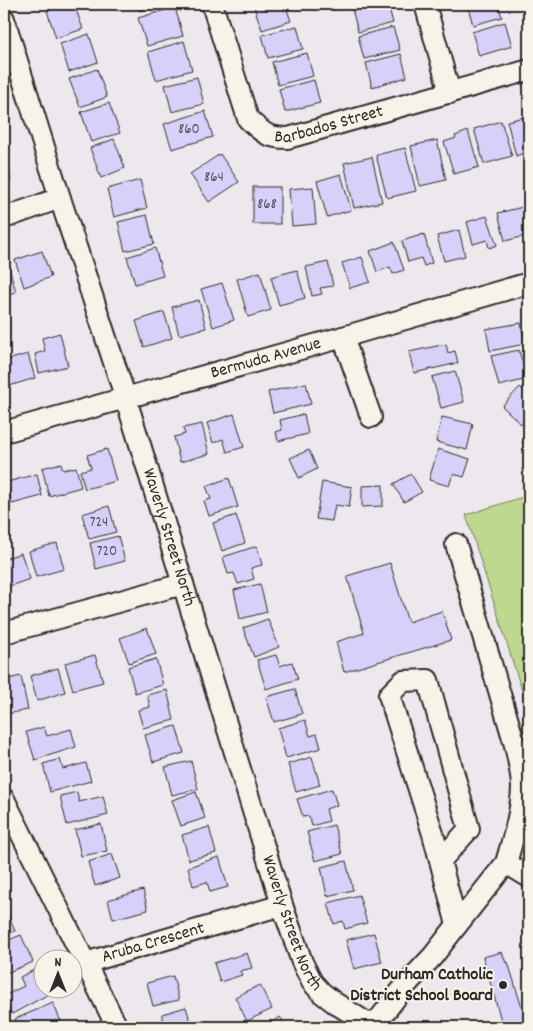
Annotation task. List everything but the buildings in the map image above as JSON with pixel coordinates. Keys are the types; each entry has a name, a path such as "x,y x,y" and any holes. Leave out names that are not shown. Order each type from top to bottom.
{"street":[{"name":"Barbados Street","path":"212,4 248,119 262,132 275,138 288,138 529,70"},
{"path":"425,4 450,93"},
{"name":"Waverly Street North","path":"4,19 126,399 282,905 302,962 312,982 322,993 371,1026"},
{"path":"4,218 60,198"},
{"name":"Bermuda Avenue","path":"4,432 126,399 529,283"},
{"path":"343,337 371,417"},
{"path":"371,1026 433,956 506,863 520,809 522,788 515,745 456,544"},
{"path":"4,633 183,584"},
{"path":"441,860 469,829 428,680 403,681 389,695 441,860 457,925"},
{"name":"Aruba Crescent","path":"4,799 85,963 282,905"},
{"path":"506,863 529,877"},
{"path":"85,963 117,1027"}],"green space":[{"path":"529,495 529,713 466,515"}],"place":[{"name":"Durham Catholic District School Board","path":"503,985"}]}
